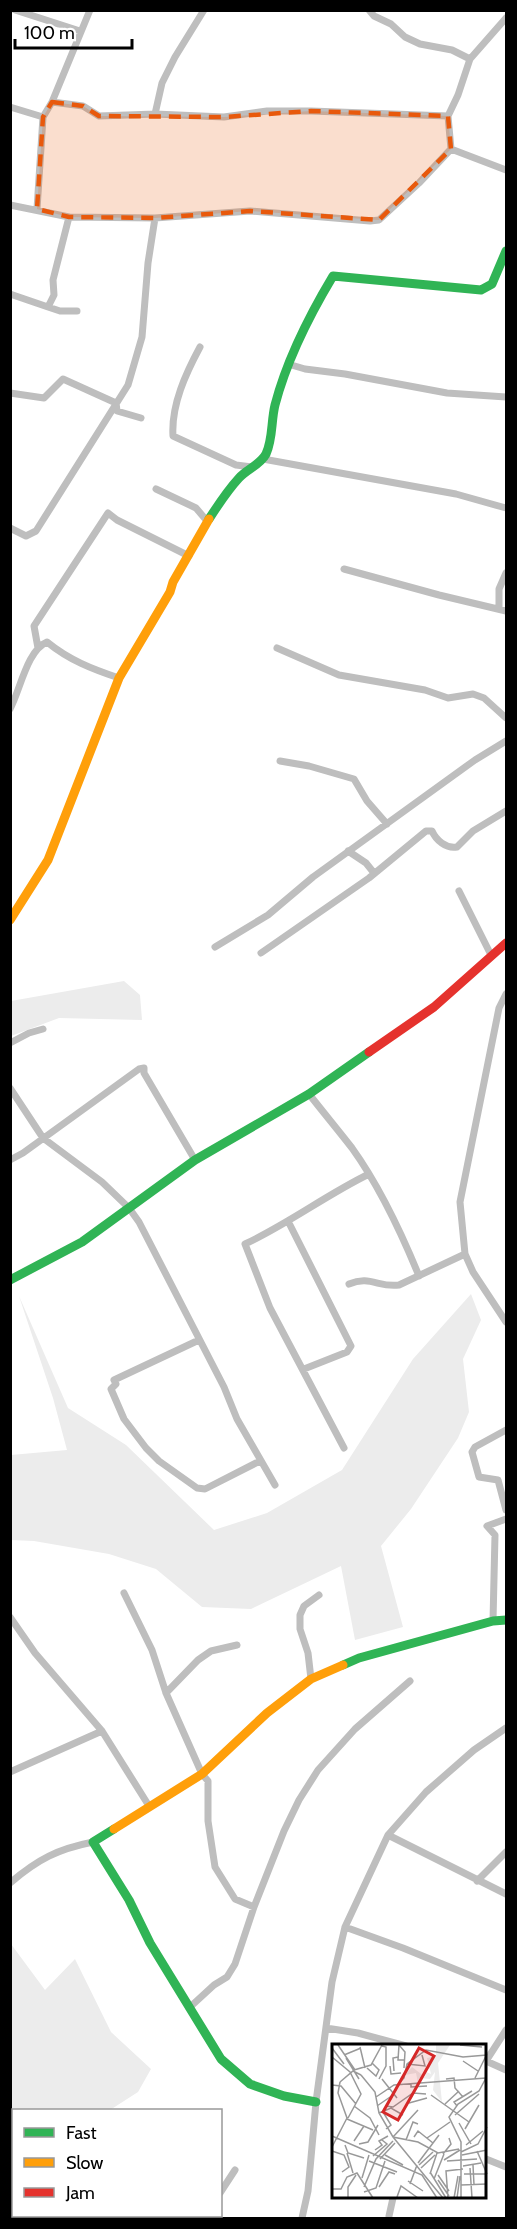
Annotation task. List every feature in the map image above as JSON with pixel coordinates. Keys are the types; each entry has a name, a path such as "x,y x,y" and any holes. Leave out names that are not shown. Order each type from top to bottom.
{"street":[{"path":"15,10 80,31"},
{"path":"38,209 43,117 52,102 90,10"},
{"path":"155,114 162,83 174,57 204,10"},
{"path":"369,10 374,16 391,24 405,37 420,44 452,50 470,59"},
{"path":"10,205 69,217 155,218 250,211 370,222 379,220 451,149 448,116 470,59 507,18"},
{"path":"52,102 83,105 99,116 155,114 224,117 267,111 344,111 448,116"},
{"path":"10,107 43,117"},
{"path":"451,149 507,170"},
{"path":"48,307 54,295 53,280 69,217"},
{"path":"10,528 26,536 36,531 128,385 142,337 148,263 155,218"},
{"path":"10,920 48,860 119,678 170,592 173,582 207,521 240,477 263,459 270,440 273,412 288,364 306,324 333,276 481,290 492,284 507,250"},
{"path":"10,294 60,311 77,311"},
{"path":"200,347 186,373 172,426 173,436 236,465 252,467"},
{"path":"288,364 304,369 345,374 447,393 507,397"},
{"path":"10,393 44,398 63,379 116,403"},
{"path":"116,403 117,411 141,418"},
{"path":"263,459 456,494 507,508"},
{"path":"156,489 196,508 207,521"},
{"path":"38,648 34,626 108,513 117,520 189,556"},
{"path":"344,568 503,610 499,589 507,573"},
{"path":"10,709 17,697 27,666 38,648 47,642 63,656 119,678"},
{"path":"277,648 339,675 425,690 448,698 473,693 484,698 507,718"},
{"path":"215,947 268,915 312,876 475,760 507,741"},
{"path":"280,761 309,766 354,779 367,801 387,824"},
{"path":"261,953 374,873 426,831 432,831 435,838 448,846 457,848 473,831 507,811"},
{"path":"348,851 366,863 374,873"},
{"path":"459,891 491,955"},
{"path":"10,1280 82,1242 195,1160 309,1094 434,1007 507,943"},
{"path":"507,994 499,1008 460,1202 465,1254 472,1272 507,1322"},
{"path":"10,1043 43,1029"},
{"path":"10,1160 138,1069 144,1068 144,1074 195,1160"},
{"path":"10,1088 43,1138 102,1182 129,1208 139,1222 224,1387 237,1419 274,1485"},
{"path":"309,1094 353,1149 369,1174 401,1232 419,1276"},
{"path":"344,1448 270,1308 245,1244 369,1174"},
{"path":"288,1221 351,1346 347,1352 304,1369"},
{"path":"349,1284 360,1279 368,1279 388,1286 399,1285 465,1254"},
{"path":"199,1340 114,1380 116,1384 111,1389 124,1419 159,1461 197,1488 205,1489 260,1461"},
{"path":"507,1430 475,1447 472,1452 479,1477 498,1480 507,1509"},
{"path":"493,1621 495,1535 487,1527 507,1518"},
{"path":"124,1593 152,1650 166,1693 202,1774 208,1781 208,1821 215,1867 235,1899 254,1907"},
{"path":"311,1679 308,1653 300,1629 300,1615 304,1606 319,1595"},
{"path":"10,1617 35,1653 102,1731 149,1806"},
{"path":"10,1882 51,1853 93,1842 202,1774 267,1713 311,1679 381,1651 493,1621 507,1620"},
{"path":"166,1693 204,1655 237,1645"},
{"path":"189,2008 214,1985 227,1977 235,1964 254,1907 284,1831 299,1800 318,1770 355,1729 410,1681"},
{"path":"302,2218 308,2191 316,2102 332,1982 345,1927 388,1835 426,1792 474,1750 507,1728"},
{"path":"10,1772 102,1731"},
{"path":"388,1835 507,1894"},
{"path":"93,1842 129,1900 150,1943 221,2059 250,2084 284,2096 316,2102"},
{"path":"477,1881 507,1852"},
{"path":"345,1927 507,1990"},
{"path":"326,2028 358,2033 399,2044"},
{"path":"487,2060 507,2030"},
{"path":"487,2061 507,2070"},
{"path":"487,2159 507,2167"},
{"path":"222,2190 235,2170"},
{"path":"389,2216 393,2199"}],"highlighted area":[{"path":"52,102 83,106 99,116 224,117 311,111 448,116 451,149 379,220 250,211 155,218 69,217 37,209 43,117"}],"shaded area":[{"path":"124,981 140,995 142,1020 59,1018 11,1036 11,1001"},
{"path":"471,1294 481,1320 463,1359 469,1412 458,1438 411,1509 381,1546 403,1627 355,1640 341,1566 251,1609 202,1607 156,1569 109,1554 34,1541 11,1540 11,1455 67,1450 53,1398 19,1296 68,1408 126,1445 214,1530 267,1513 342,1470 413,1359"},
{"path":"11,1944 45,1990 75,1959 111,2032 151,2069 138,2092 112,2109 12,2109 11,2178"}],"traffic: fast":[{"path":"209,519 242,475 266,454 275,405 292,355 307,322 333,276 481,290 492,284 506,251"},
{"path":"10,1280 82,1242 195,1160 309,1094 369,1052"},
{"path":"343,1665 359,1658 493,1621 506,1620"},
{"path":"114,1829 93,1842 129,1900 150,1943 221,2059 250,2084 284,2096 316,2102"}],"traffic: slow":[{"path":"10,920 48,860 119,678 170,592 173,582 209,519"},
{"path":"114,1829 202,1774 267,1713 311,1679 343,1665"}],"traffic: jam":[{"path":"369,1052 434,1007 506,943"}]}
